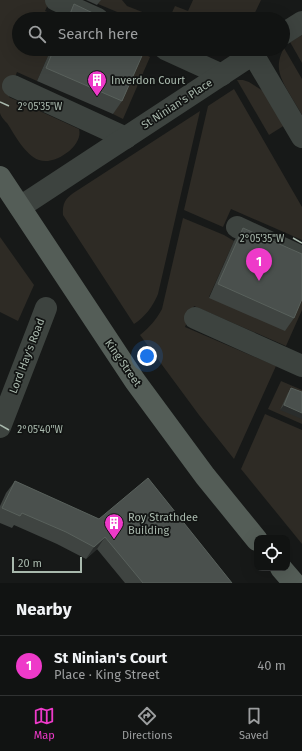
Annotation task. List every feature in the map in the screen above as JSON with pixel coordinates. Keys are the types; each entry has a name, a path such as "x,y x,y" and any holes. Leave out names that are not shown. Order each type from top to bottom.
{"main road":[{"name":"King Street","path":"0,177 135,381 205,476 254,536"},
{"path":"284,571 294,583"}],"street":[{"path":"56,0 83,12"},
{"path":"290,30 302,22"},
{"path":"180,56 222,75"},
{"name":"St Ninian's Place","path":"20,207 251,56"},
{"name":"St Ninian's Place","path":"259,56 302,137"},
{"path":"13,86 126,138"},
{"path":"237,227 302,257"},
{"name":"Lord Hay's Road","path":"0,427 46,308"},
{"path":"195,318 302,366"}],"shaded area":[{"path":"0,0 50,0 45,11 47,12 12,12 12,56 48,56 37,81 17,72 9,93 9,97 79,129 77,142 60,157 45,161 39,160 29,154 0,113"},
{"path":"100,0 122,0 127,6 142,12 117,12 98,4"},
{"path":"193,0 261,0 255,12 172,12 175,6 188,11"},
{"path":"302,35 302,63 290,42"},
{"path":"138,56 150,57 123,119 113,114"},
{"path":"280,56 289,56 302,79 302,115 281,76 279,71"},
{"path":"237,80 249,82 263,91 285,125 269,135"},
{"path":"234,89 302,207 302,240 231,209 223,227 184,210 208,106"},
{"path":"200,111 158,294 148,311 134,324 63,215 63,206 68,197"},
{"path":"183,218 224,235 234,241 209,297 302,291 302,310 286,346 194,306 185,327 276,366 234,459 199,415 140,335 152,324 162,309"},
{"path":"0,237 34,285 18,321 0,312"},
{"path":"281,381 302,390 302,424 268,409"},
{"path":"265,414 302,430 302,544 241,469"}],"building":[{"path":"74,4 91,12 71,12"},
{"path":"51,56 142,56 122,101 46,68"},
{"path":"243,228 302,254 302,299 294,318 218,284"},
{"path":"291,388 302,392 302,413 284,405"},
{"name":"Roy Strathdee Building","path":"148,478 232,583 143,583 105,537 94,547 66,532 22,513 20,516 2,508 15,481 99,519"}],"place":[{"name":"Inverdon Court","path":"97,97"},
{"name":"St Ninian's Court","path":"259,281"},
{"name":"Roy Strathdee Building","path":"114,540"}]}
